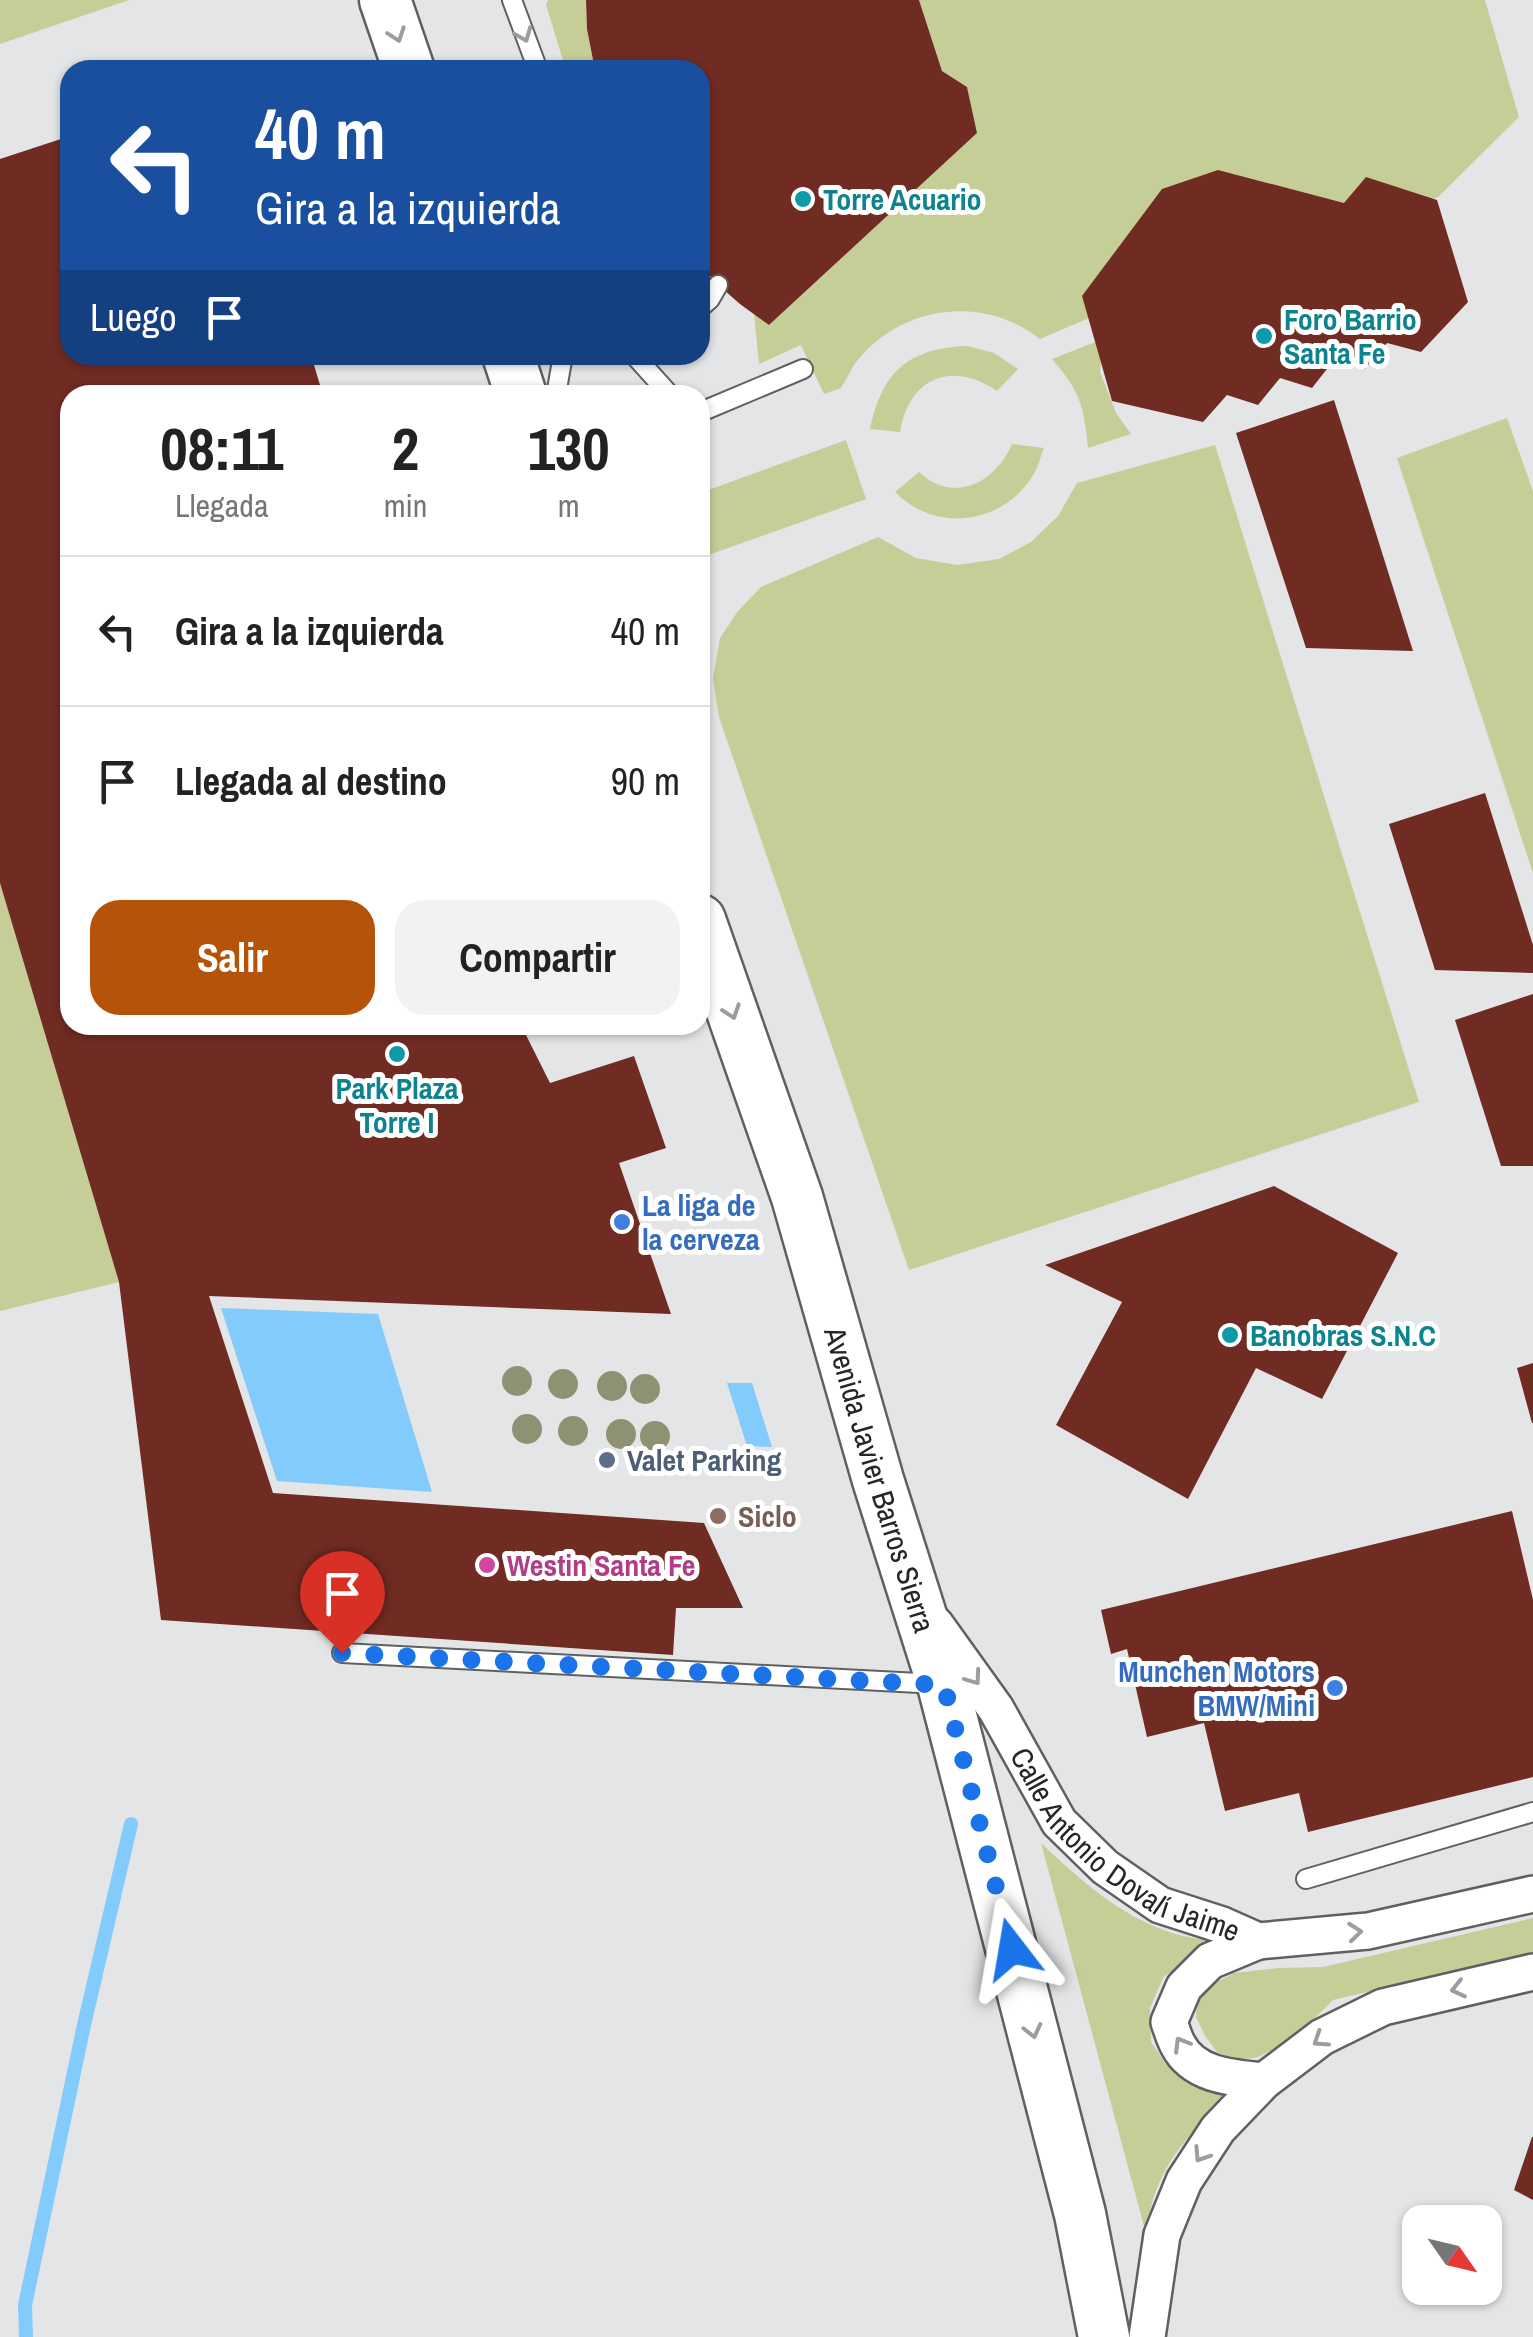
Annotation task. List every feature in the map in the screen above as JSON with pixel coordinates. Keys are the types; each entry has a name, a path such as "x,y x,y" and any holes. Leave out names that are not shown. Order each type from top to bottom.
{"street":[{"path":"385,0 406,60"},
{"name":"Avenida Javier Barros Sierra","path":"710,949 797,1197 878,1480 944,1685 1080,2214 1104,2337"},
{"name":"Calle Antonio Dovalí Jaime","path":"918,1599 996,1708 1059,1822 1104,1867 1160,1905 1258,1940 1368,1931 1533,1894"},
{"path":"1258,1940 1210,1961 1184,1987 1169,2022 1178,2048 1197,2067 1230,2078 1264,2081"},
{"path":"1147,2337 1162,2235 1184,2180 1218,2128 1264,2081 1322,2036 1382,2007 1533,1972"}],"lane":[{"path":"512,0 534,60"},
{"path":"710,299 718,284"},
{"path":"643,365 661,385"},
{"path":"710,406 802,370"},
{"path":"342,1653 944,1685"},
{"path":"1306,1879 1533,1812"}],"green space":[{"path":"0,0 129,0 0,44"},
{"path":"548,0 586,0 593,60 563,60 546,5"},
{"path":"919,0 1485,0 1519,117 1438,197 1122,304 1040,339 996,316 948,312 924,316 881,338 859,359 841,388 824,394 801,345 759,364 754,314 769,325 977,133 967,87 942,71"},
{"path":"1103,339 1100,372 1116,413 1131,434 1088,448 1079,400 1052,359"},
{"path":"967,346 994,353 1018,369 997,391 964,377 935,380 912,398 900,432 870,429 882,392 901,367 928,352"},
{"path":"1507,418 1533,491 1533,873 1397,458"},
{"path":"846,440 866,499 710,554 710,489"},
{"path":"1012,444 1044,448 1034,474 1019,493 986,514 948,518 929,514 895,492 919,472 946,487 973,485 996,469"},
{"path":"1215,445 1419,1102 909,1270 719,717 713,679 720,638 761,587 878,537 916,558 957,565 999,559 1031,542 1058,516 1077,483"},
{"path":"0,883 119,1282 0,1311"},
{"path":"1041,1843 1086,1883 1135,1917 1178,1935 1220,1941 1164,1976 1150,2008 1151,2042 1165,2063 1228,2098 1196,2129 1169,2164 1154,2196 1145,2230"},
{"path":"1533,1918 1533,1953 1333,2000 1306,2027 1258,2057 1235,2061 1217,2052 1196,2017 1197,1998 1234,1973 1323,1967"}],"water":[{"path":"221,1308 378,1314 432,1492 277,1481"},
{"path":"727,1383 752,1383 772,1447 747,1446"}],"building":[{"name":"Torre Acuario","path":"586,0 919,0 942,71 967,87 977,133 769,325 710,276 710,60 593,60"},
{"path":"60,139 60,365 314,365 320,385 60,385 60,1035 526,1035 550,1083 634,1056 666,1148 619,1163 671,1314 209,1296 273,1493 704,1523 743,1608 676,1608 673,1655 161,1620 119,1282 0,883 0,159"},
{"path":"1218,170 1344,203 1366,177 1437,200 1468,302 1421,352 1387,343 1365,369 1334,360 1312,388 1280,378 1258,405 1227,395 1203,422 1112,401 1082,296 1162,189"},
{"path":"1334,400 1413,651 1306,648 1236,433"},
{"path":"1485,793 1533,945 1533,973 1435,970 1389,824"},
{"path":"1533,994 1533,1166 1501,1166 1455,1020"},
{"name":"Banobras S.N.C","path":"1274,1186 1398,1253 1322,1399 1256,1368 1188,1499 1056,1425 1122,1302 1045,1265"},
{"path":"1533,1363 1533,1423 1532,1423 1517,1368"},
{"name":"Munchen Motors BMW/Mini","path":"1512,1511 1533,1600 1533,1777 1308,1832 1299,1793 1225,1811 1204,1723 1147,1737 1127,1649 1111,1654 1101,1610"},
{"path":"1533,2137 1533,2200 1514,2190"}],"waterway":[{"path":"26,2337 25,2305 131,1824"}],"place":[{"name":"Torre Acuario","path":"803,199"},
{"name":"Foro Barrio Santa Fe","path":"1264,336"},
{"name":"Park Plaza Torre I","path":"397,1054"},
{"name":"La liga de la cerveza","path":"622,1222"},
{"name":"Banobras S.N.C","path":"1230,1335"},
{"name":"Valet Parking","path":"607,1460"},
{"name":"Siclo","path":"718,1516"},
{"name":"Westin Santa Fe","path":"487,1565"},
{"name":"Munchen Motors BMW/Mini","path":"1335,1688"}],"route":[{"path":"342,1653 944,1685 1012,1949"}]}
